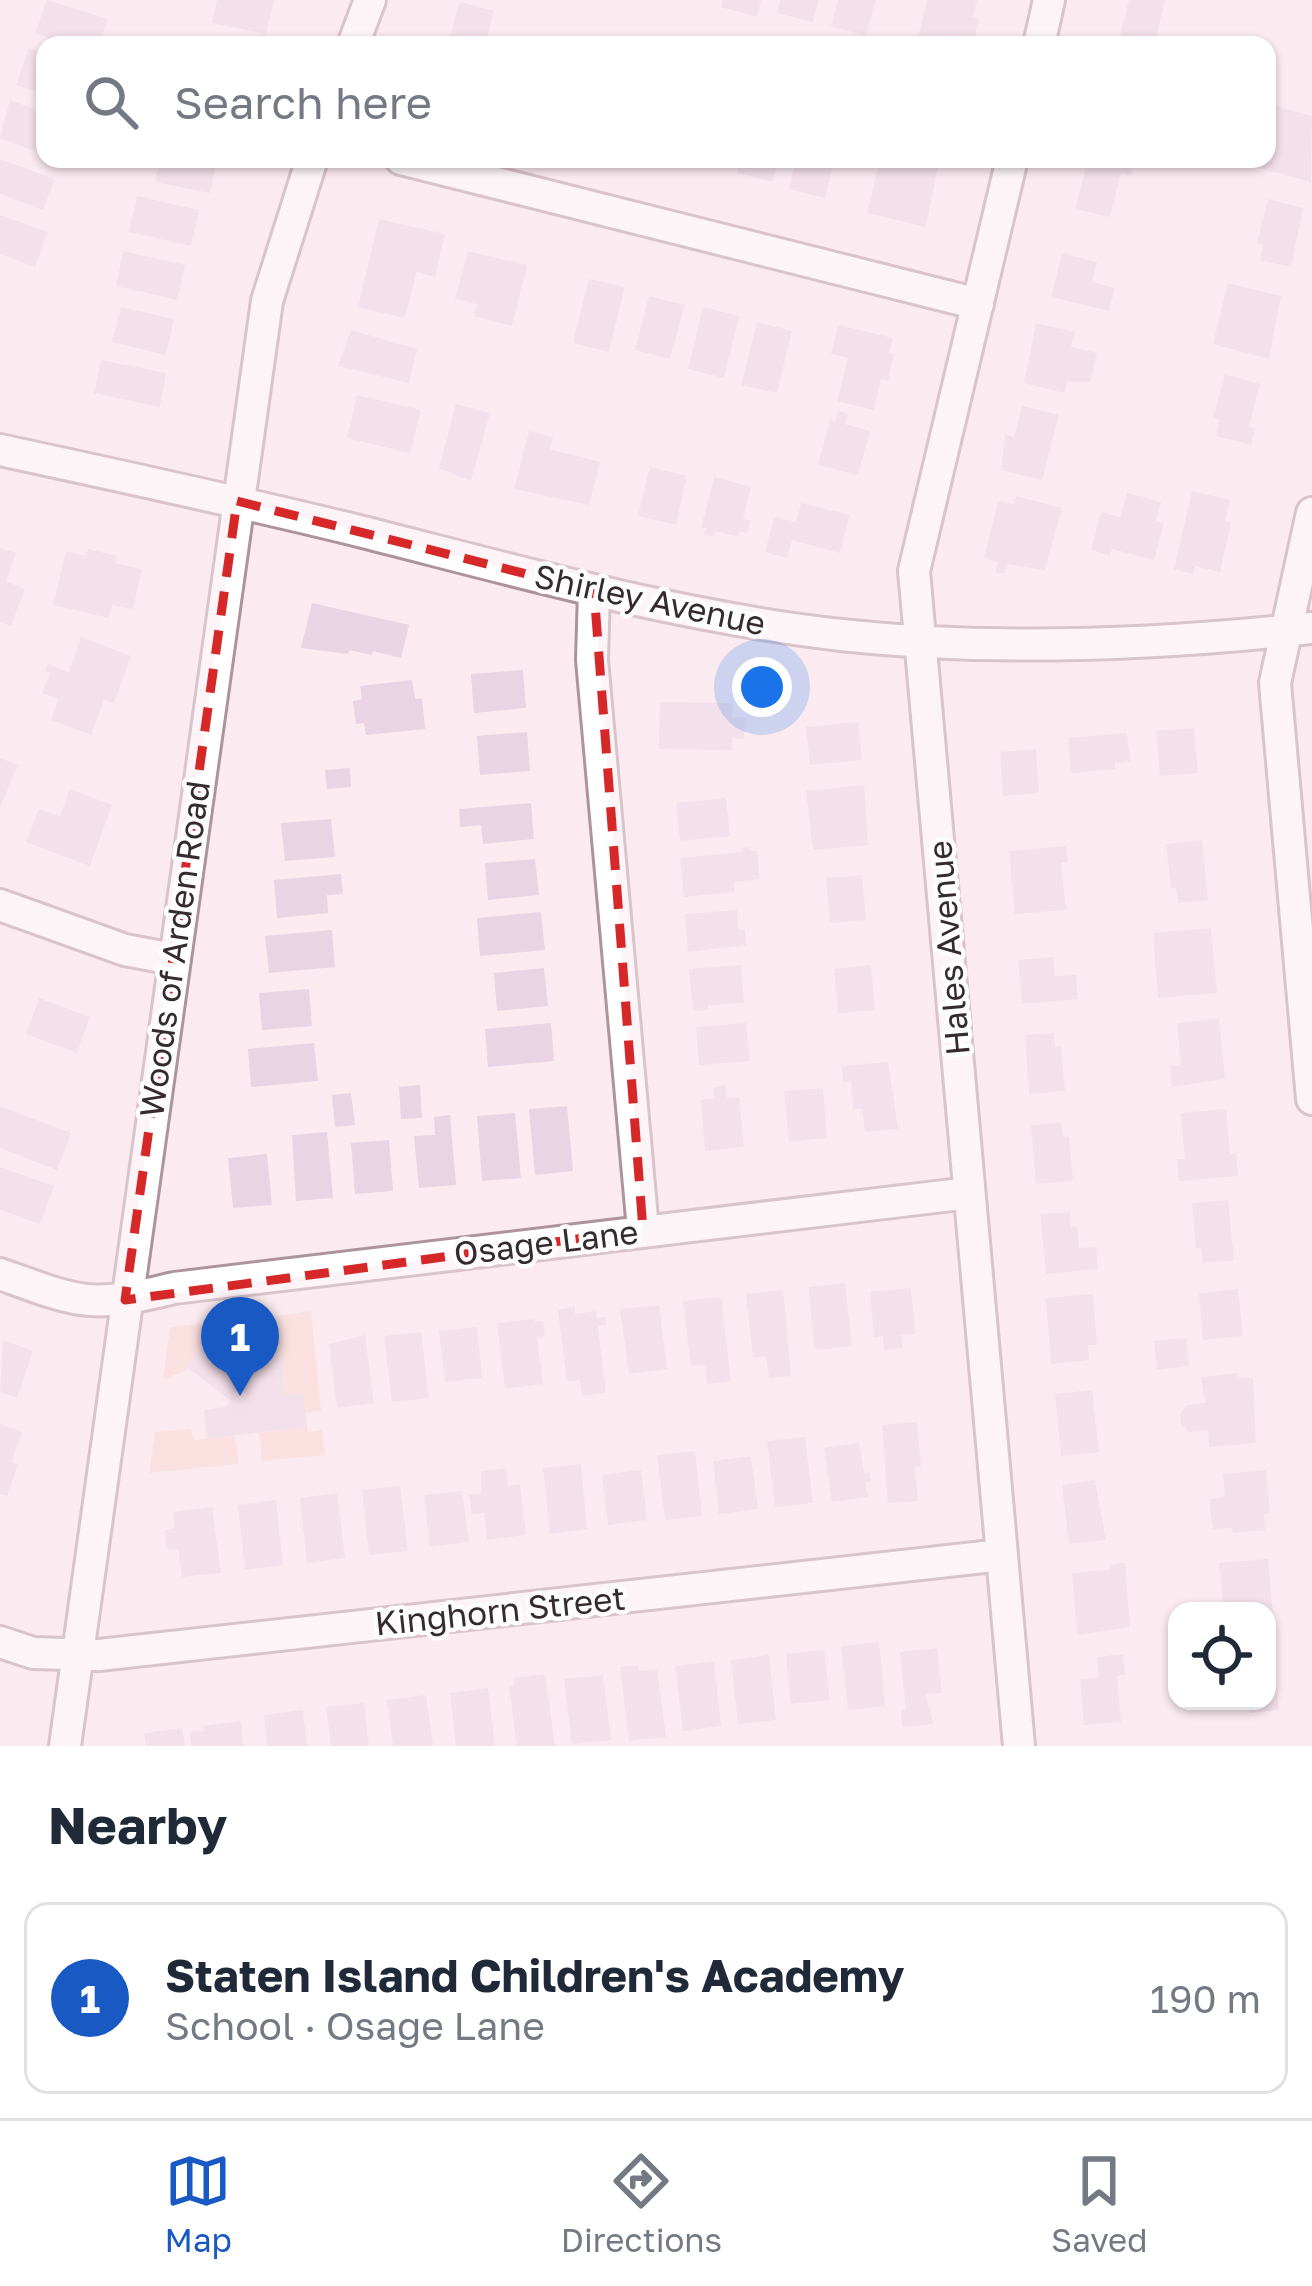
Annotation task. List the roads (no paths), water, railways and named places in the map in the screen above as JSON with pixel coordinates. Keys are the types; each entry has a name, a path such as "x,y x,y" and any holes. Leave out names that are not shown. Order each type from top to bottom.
{"street":[{"path":"356,36 370,0"},
{"path":"1041,36 1049,0"},
{"name":"Woods of Arden Road","path":"65,1746 267,302 309,168"},
{"path":"437,168 978,304"},
{"name":"Hales Avenue","path":"1010,168 914,572 1019,1746"},
{"name":"Shirley Avenue","path":"0,450 237,501 594,591 790,629 921,641 1121,643 1298,630"},
{"path":"1312,513 1298,630 1275,683 1312,1099"},
{"path":"594,591 592,660 643,1230"},
{"path":"0,905 125,950 173,959"},
{"name":"Osage Lane","path":"0,1274 77,1301 125,1300 174,1288 969,1193"},
{"name":"Kinghorn Street","path":"0,1642 33,1653 77,1656 1002,1555"}],"place":[{"name":"Staten Island Children's Academy","path":"240,1396"}]}
